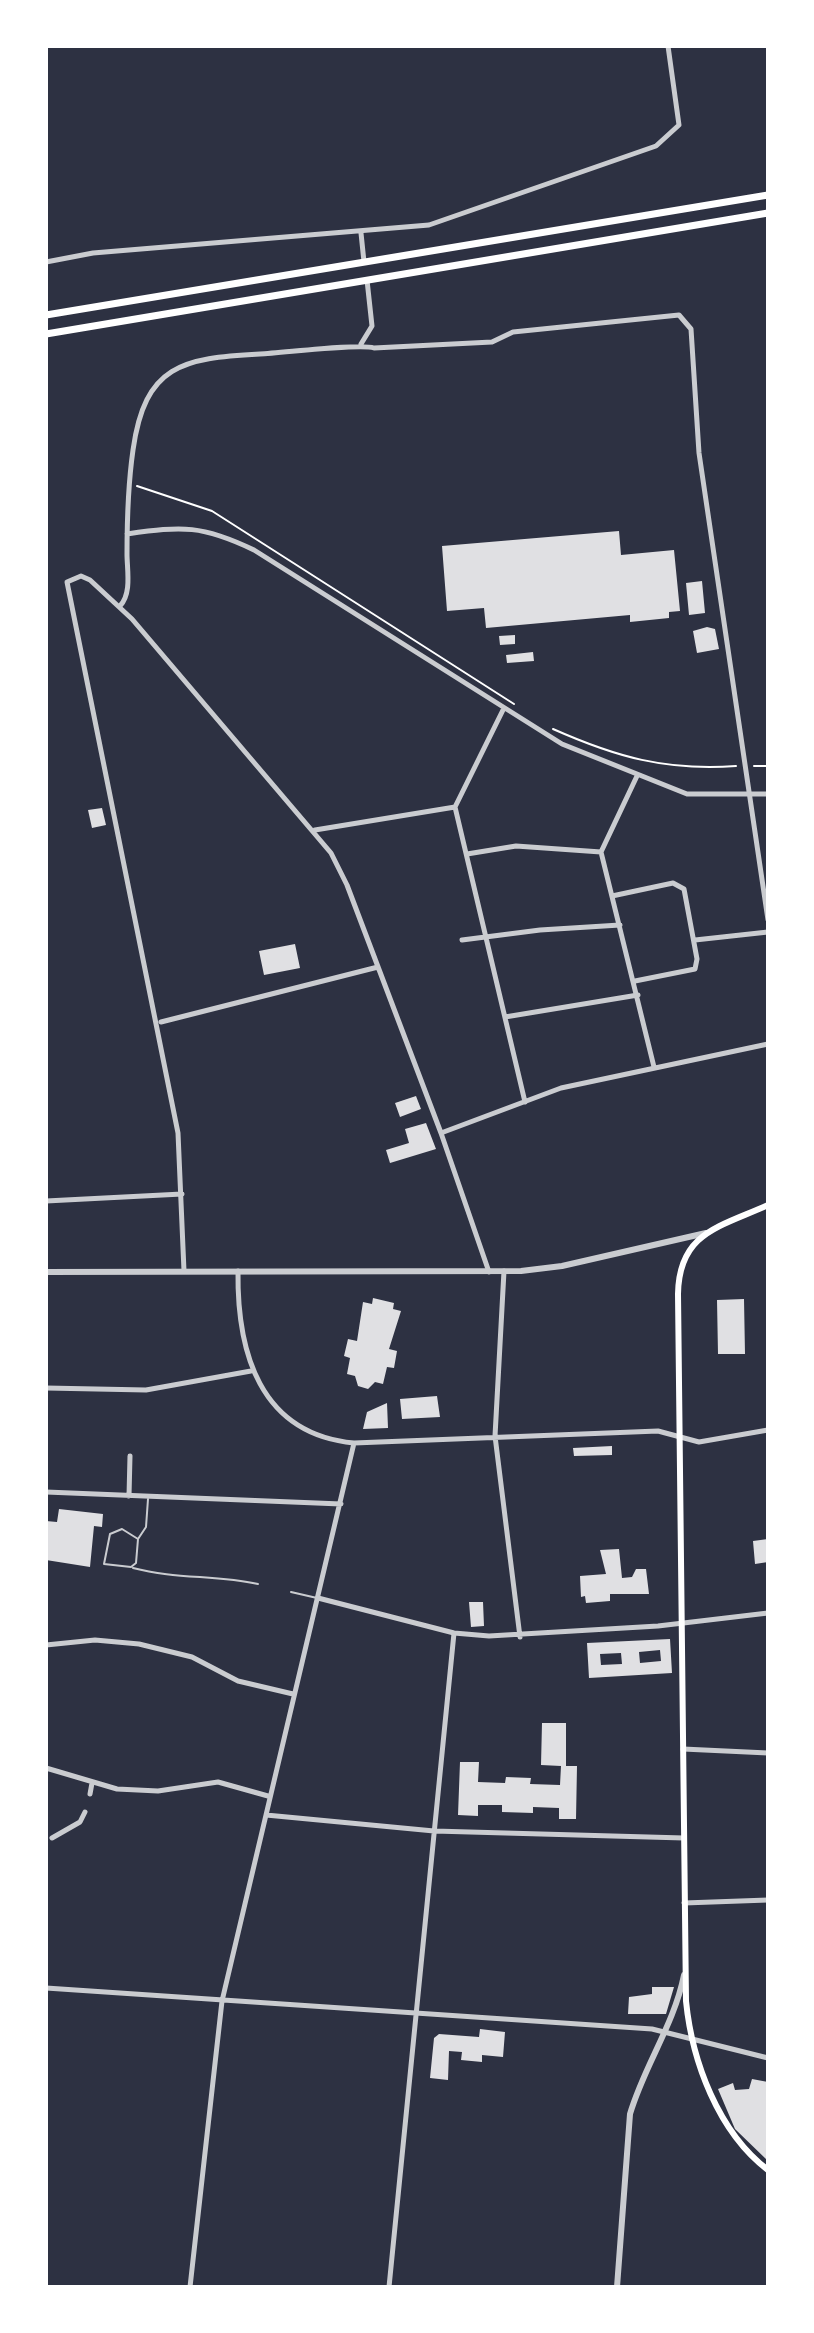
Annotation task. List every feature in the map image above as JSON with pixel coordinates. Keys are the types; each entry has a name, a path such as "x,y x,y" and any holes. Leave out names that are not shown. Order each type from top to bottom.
{"main road":[{"path":"46,315 768,195"},
{"path":"46,334 768,213"},
{"path":"768,1205 711,1231 687,1250 679,1274 684,1971 692,2039 723,2120 739,2142 768,2170"}],"street":[{"path":"46,262 93,253 429,225 522,195 656,146 679,125 668,46"},
{"path":"361,233 364,262"},
{"path":"361,344 372,326 367,280"},
{"path":"120,606 128,581 128,483 138,415 146,395 180,367 218,356 340,350 361,344 374,348 492,342 513,332 679,315 691,329 699,453 768,920"},
{"path":"127,534 180,527 217,532 254,550 503,710 562,744 687,794 768,794"},
{"path":"184,1271 178,1133 67,582 81,576 120,606 315,830 347,885 441,1133 489,1272"},
{"path":"503,710 455,807 525,1102"},
{"path":"637,776 601,852 654,1067"},
{"path":"315,830 455,807"},
{"path":"467,854 516,846 601,852"},
{"path":"612,896 673,883 681,885 695,940 697,959 692,970 635,981"},
{"path":"462,940 485,935 620,925"},
{"path":"695,940 768,932"},
{"path":"161,1022 378,967"},
{"path":"505,1017 638,995"},
{"path":"441,1133 561,1088 768,1044"},
{"path":"46,1201 182,1194"},
{"path":"46,1272 489,1272 562,1266 711,1231"},
{"path":"238,1270 239,1321 252,1371 281,1410 302,1427 354,1443 661,1431 707,1442 768,1430"},
{"path":"504,1271 495,1436 520,1637"},
{"path":"46,1388 146,1390 252,1371"},
{"path":"190,2287 222,2001 268,1796 354,1443"},
{"path":"129,1496 130,1456"},
{"path":"46,1492 341,1504"},
{"path":"318,1598 454,1633 520,1637 683,1624 768,1613"},
{"path":"389,2287 454,1633"},
{"path":"46,1645 95,1640 139,1644 192,1657 238,1681 293,1694"},
{"path":"683,1749 768,1753"},
{"path":"46,1768 92,1783 158,1791 218,1782 268,1796"},
{"path":"90,1794 92,1783"},
{"path":"52,1838 80,1822 85,1812"},
{"path":"265,1815 434,1831 684,1838"},
{"path":"684,1903 768,1900"},
{"path":"617,2287 630,2114 637,2091 678,2002 684,1971"},
{"path":"46,1988 665,2033 768,2058"}],"lane":[{"path":"131,1567 140,1555 138,1539 146,1527 148,1497"},
{"path":"138,1539 122,1529 110,1534 104,1564 177,1578 222,1578 258,1584"},
{"path":"291,1592 318,1598"}],"path":[{"path":"128,483 162,491 212,511 518,707"},
{"path":"544,724 637,761 691,768 768,766"}],"building":[{"path":"619,531 621,555 674,550 680,611 669,612 669,618 630,622 630,615 486,628 484,608 447,611 442,546"},
{"path":"702,581 705,613 689,615 686,583"},
{"path":"707,627 715,629 719,649 697,653 693,631"},
{"path":"515,635 515,644 500,645 499,636"},
{"path":"533,652 534,661 507,663 506,655"},
{"path":"102,808 106,825 92,828 88,810"},
{"path":"295,944 300,968 264,975 259,951"},
{"path":"416,1096 421,1109 400,1117 395,1103"},
{"path":"426,1123 436,1149 390,1163 386,1150 409,1143 405,1129"},
{"path":"373,1298 394,1303 393,1309 401,1311 389,1349 397,1351 394,1368 387,1367 383,1384 375,1382 368,1389 358,1386 355,1376 347,1374 350,1358 344,1356 348,1339 357,1341 363,1302 372,1304"},
{"path":"744,1299 745,1354 718,1354 717,1300"},
{"path":"437,1396 440,1417 402,1419 400,1399"},
{"path":"387,1403 388,1428 363,1429 367,1412"},
{"path":"612,1446 612,1455 574,1456 573,1448"},
{"path":"59,1509 103,1514 102,1527 94,1526 90,1567 46,1560 46,1521 57,1522"},
{"path":"768,1539 768,1562 755,1564 753,1541"},
{"path":"619,1549 622,1578 632,1577 636,1569 646,1569 649,1594 610,1594 610,1601 586,1603 585,1596 581,1597 580,1576 606,1574 600,1550"},
{"path":"469,1602 483,1602 484,1626 471,1627"},
{"path":"670,1639 672,1673 589,1678 587,1643","holes":["660,1650 661,1661 640,1663 639,1652","621,1653 622,1664 601,1665 600,1654"]},
{"path":"542,1723 566,1723 566,1766 577,1766 576,1819 559,1819 559,1808 533,1807 533,1813 502,1812 502,1805 478,1805 478,1816 458,1815 460,1762 479,1762 478,1782 505,1783 506,1777 531,1778 530,1784 560,1785 561,1766 541,1765"},
{"path":"652,1987 674,1987 666,2014 628,2014 629,1997 652,1994"},
{"path":"480,2029 505,2032 503,2057 482,2055 482,2062 461,2060 462,2052 449,2051 448,2080 430,2078 434,2038 439,2034 479,2037"},
{"path":"752,2079 768,2082 768,2161 735,2129 718,2089 733,2083 735,2090 749,2089"}]}
